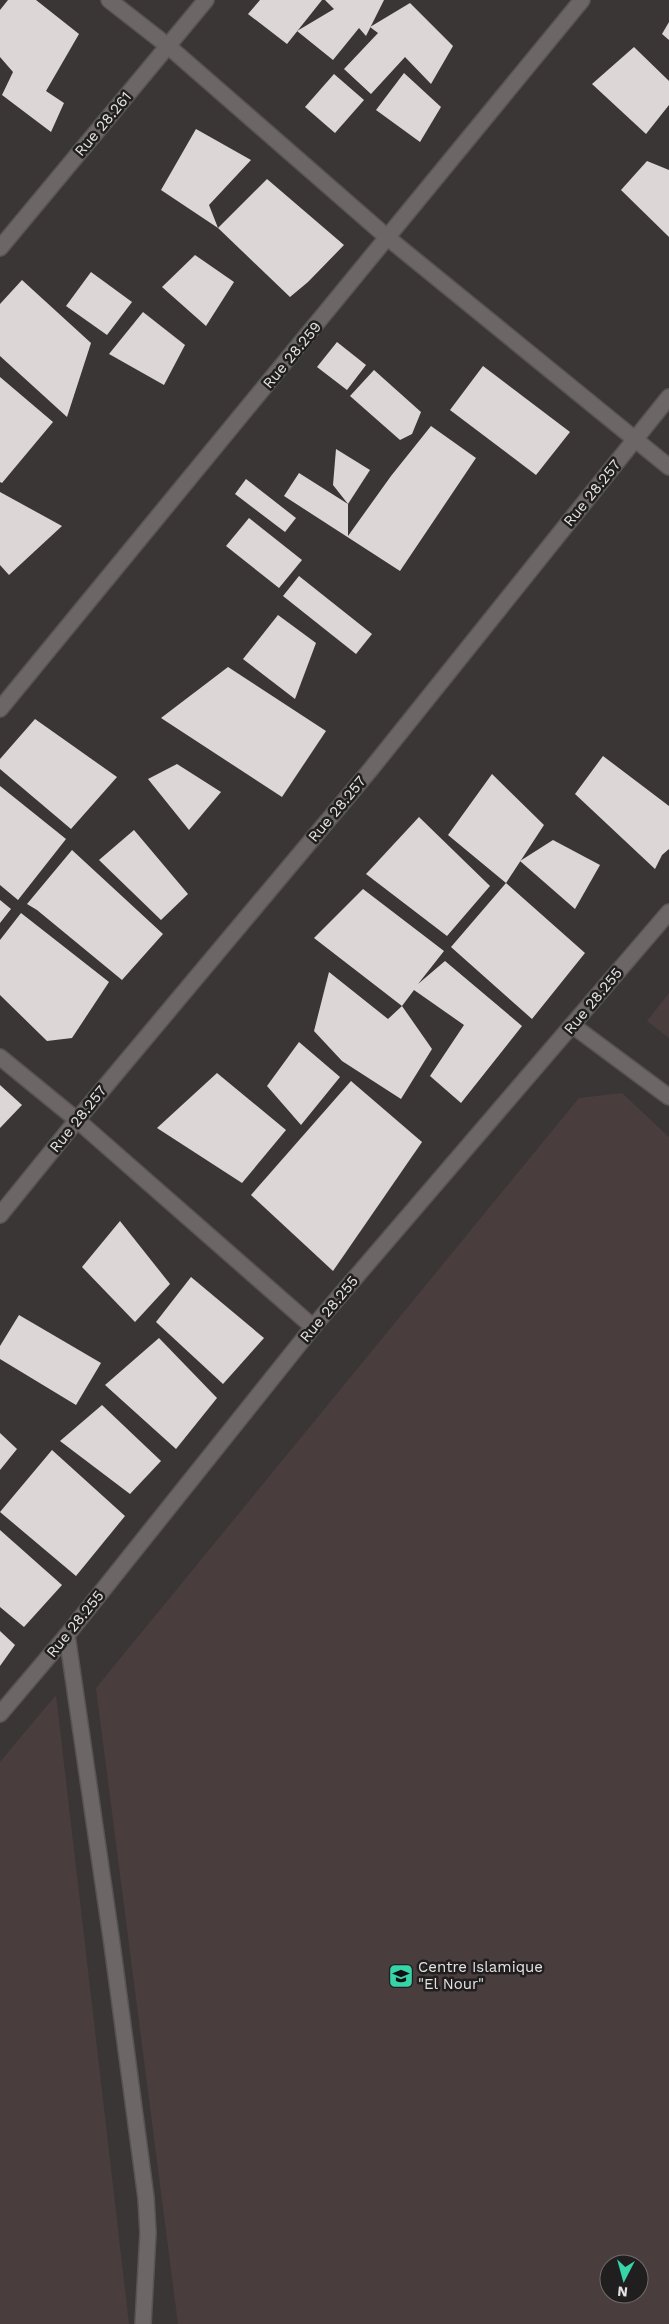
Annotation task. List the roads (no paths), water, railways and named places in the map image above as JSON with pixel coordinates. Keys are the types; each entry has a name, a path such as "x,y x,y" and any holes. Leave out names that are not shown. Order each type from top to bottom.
{"street":[{"path":"109,0 168,46 388,238 669,467"},
{"name":"Rue 28.261","path":"0,248 206,0"},
{"name":"Rue 28.259","path":"0,709 582,0"},
{"name":"Rue 28.257","path":"0,1215 77,1120 371,769 669,397"},
{"name":"Rue 28.255","path":"0,1714 67,1635 313,1327 669,912"},
{"path":"572,1025 669,1097"},
{"path":"0,1057 77,1120 313,1327"},
{"path":"67,1635 112,1944 146,2198 148,2233 142,2324"}],"place":[{"name":"Centre Islamique \"El Nour\"","path":"401,1976"}]}
